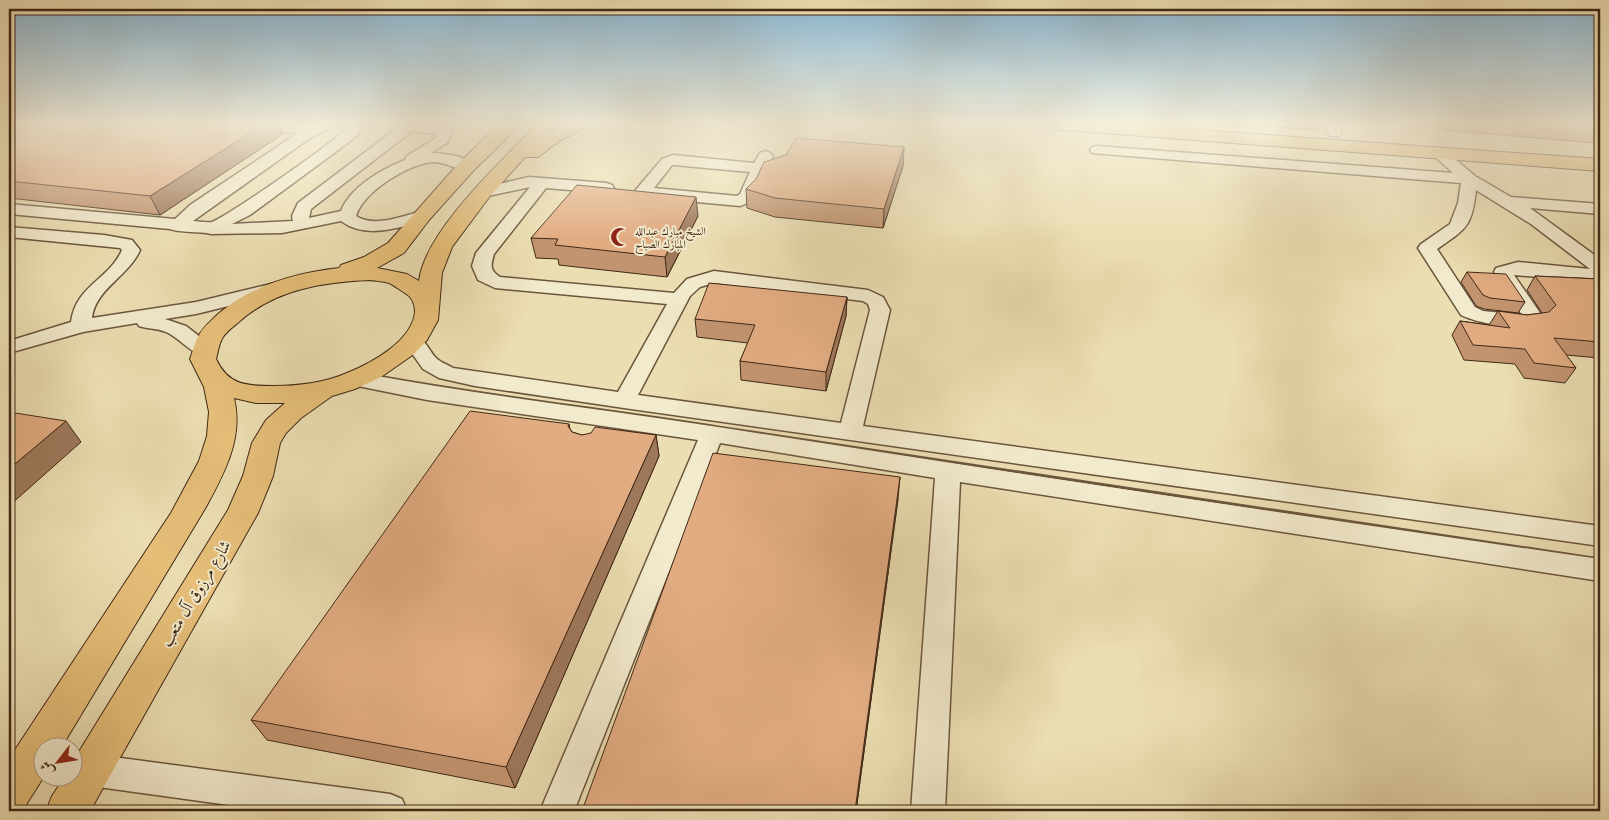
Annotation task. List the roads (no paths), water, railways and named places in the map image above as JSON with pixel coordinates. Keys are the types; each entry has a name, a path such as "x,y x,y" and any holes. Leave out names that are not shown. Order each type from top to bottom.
{"main road":[{"path":"9,794 123,618 190,507 220,444 224,420 222,398 210,365 211,336 233,313 255,299 308,279 336,274 372,262 396,248 422,216 471,163"},
{"path":"210,365 239,392 276,396 343,384 390,362 414,342 426,323 431,273 438,254 483,192 510,163"},
{"path":"483,192 517,163"},
{"path":"1578,163 1600,165"},
{"path":"336,274 370,273 398,279 418,290 428,306"},
{"name":"شارع مرزوق آل متعب","path":"67,811 242,513 258,476 266,443 276,427 297,408 343,384"}],"street":[{"path":"177,226 196,209 265,163"},
{"path":"211,229 244,211 311,163"},
{"path":"302,224 300,216 304,207 361,163"},
{"path":"405,163 354,202 347,211 347,218 351,222 367,226 422,216"},
{"path":"396,169 412,163"},
{"path":"643,192 666,163"},
{"path":"483,192 513,184 542,182 740,201 747,197 762,163"},
{"path":"1267,163 1469,179"},
{"path":"1451,163 1469,179 1537,220 1600,268"},
{"path":"1469,179 1466,203 1458,227 1427,248 1468,311 1478,316 1529,322 1535,320 1503,272 1518,268 1600,276"},
{"path":"542,182 485,253 481,266 485,276 495,282 679,299"},
{"path":"1508,202 1600,209"},
{"path":"9,209 211,229 264,230 347,215"},
{"path":"9,232 104,240 126,244 130,250 129,259 96,289 84,307 81,326"},
{"path":"624,401 679,299 688,285 700,279 714,277 868,296 876,301 880,310 850,432"},
{"path":"9,347 81,326 196,308 281,288"},
{"path":"102,322 153,322 170,326 184,333 210,365"},
{"path":"414,342 430,364 447,373 624,401 1600,536"},
{"path":"343,384 427,393 712,434 1109,497 1600,570"},
{"path":"591,440 605,419"},
{"path":"557,811 712,434"},
{"path":"928,811 948,471"},
{"path":"1109,497 1111,490 1116,484 1124,482 1223,494 1232,492 1235,485"},
{"path":"91,770 390,811"}],"place":[{"name":"الشيخ مبارك عبدالله المبارك الصباح","path":"620,237"}]}
